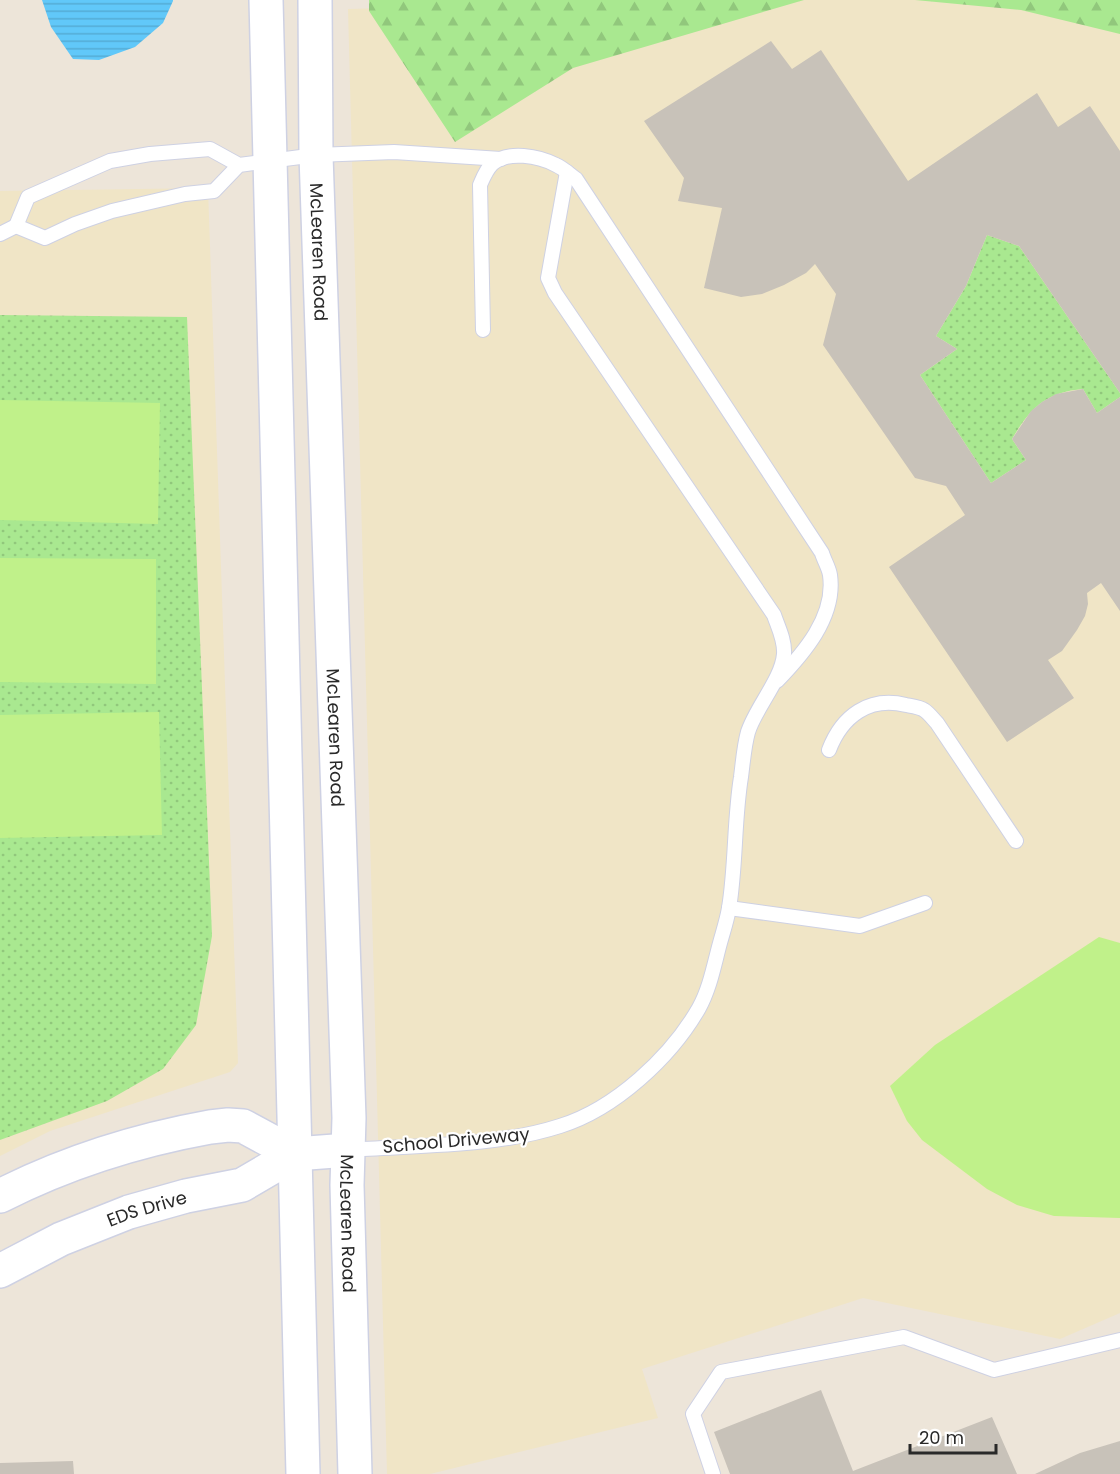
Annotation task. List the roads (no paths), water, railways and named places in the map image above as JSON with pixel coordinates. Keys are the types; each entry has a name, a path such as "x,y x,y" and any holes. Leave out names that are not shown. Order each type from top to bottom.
{"main road":[{"path":"266,0 255,163 295,1154 303,1474"},
{"name":"McLearen Road","path":"315,0 316,155 348,1150 355,1474"},
{"path":"0,1196 19,1186 98,1156 210,1127 243,1126 295,1154"},
{"name":"EDS Drive","path":"0,1272 61,1239 129,1212 186,1196 242,1185 295,1154 348,1150"}],"lane":[{"path":"255,163 214,191 185,194 112,211 45,238 5,230 28,197 110,161 179,151 210,149 255,163 316,155 394,152 502,159 529,156 558,165 576,179 822,553 830,574 829,602 811,641 773,685"},
{"path":"483,330 480,185 491,165 502,159"},
{"path":"567,172 548,278 555,293 774,615 781,634 784,655 773,685"},
{"name":"School Driveway","path":"348,1150 509,1138 562,1126 604,1105 660,1059 688,1026 700,1006 710,981 729,908 739,789 748,732 773,685"},
{"path":"829,750 832,741 850,717 874,703 887,701 924,709 937,723 1016,841"},
{"path":"729,908 860,926 925,903"},
{"path":"713,1474 693,1414 721,1372 904,1336 994,1370 1120,1340"}],"water":[{"path":"42,0 173,1 163,23 135,47 99,60 73,59 51,27"}]}
